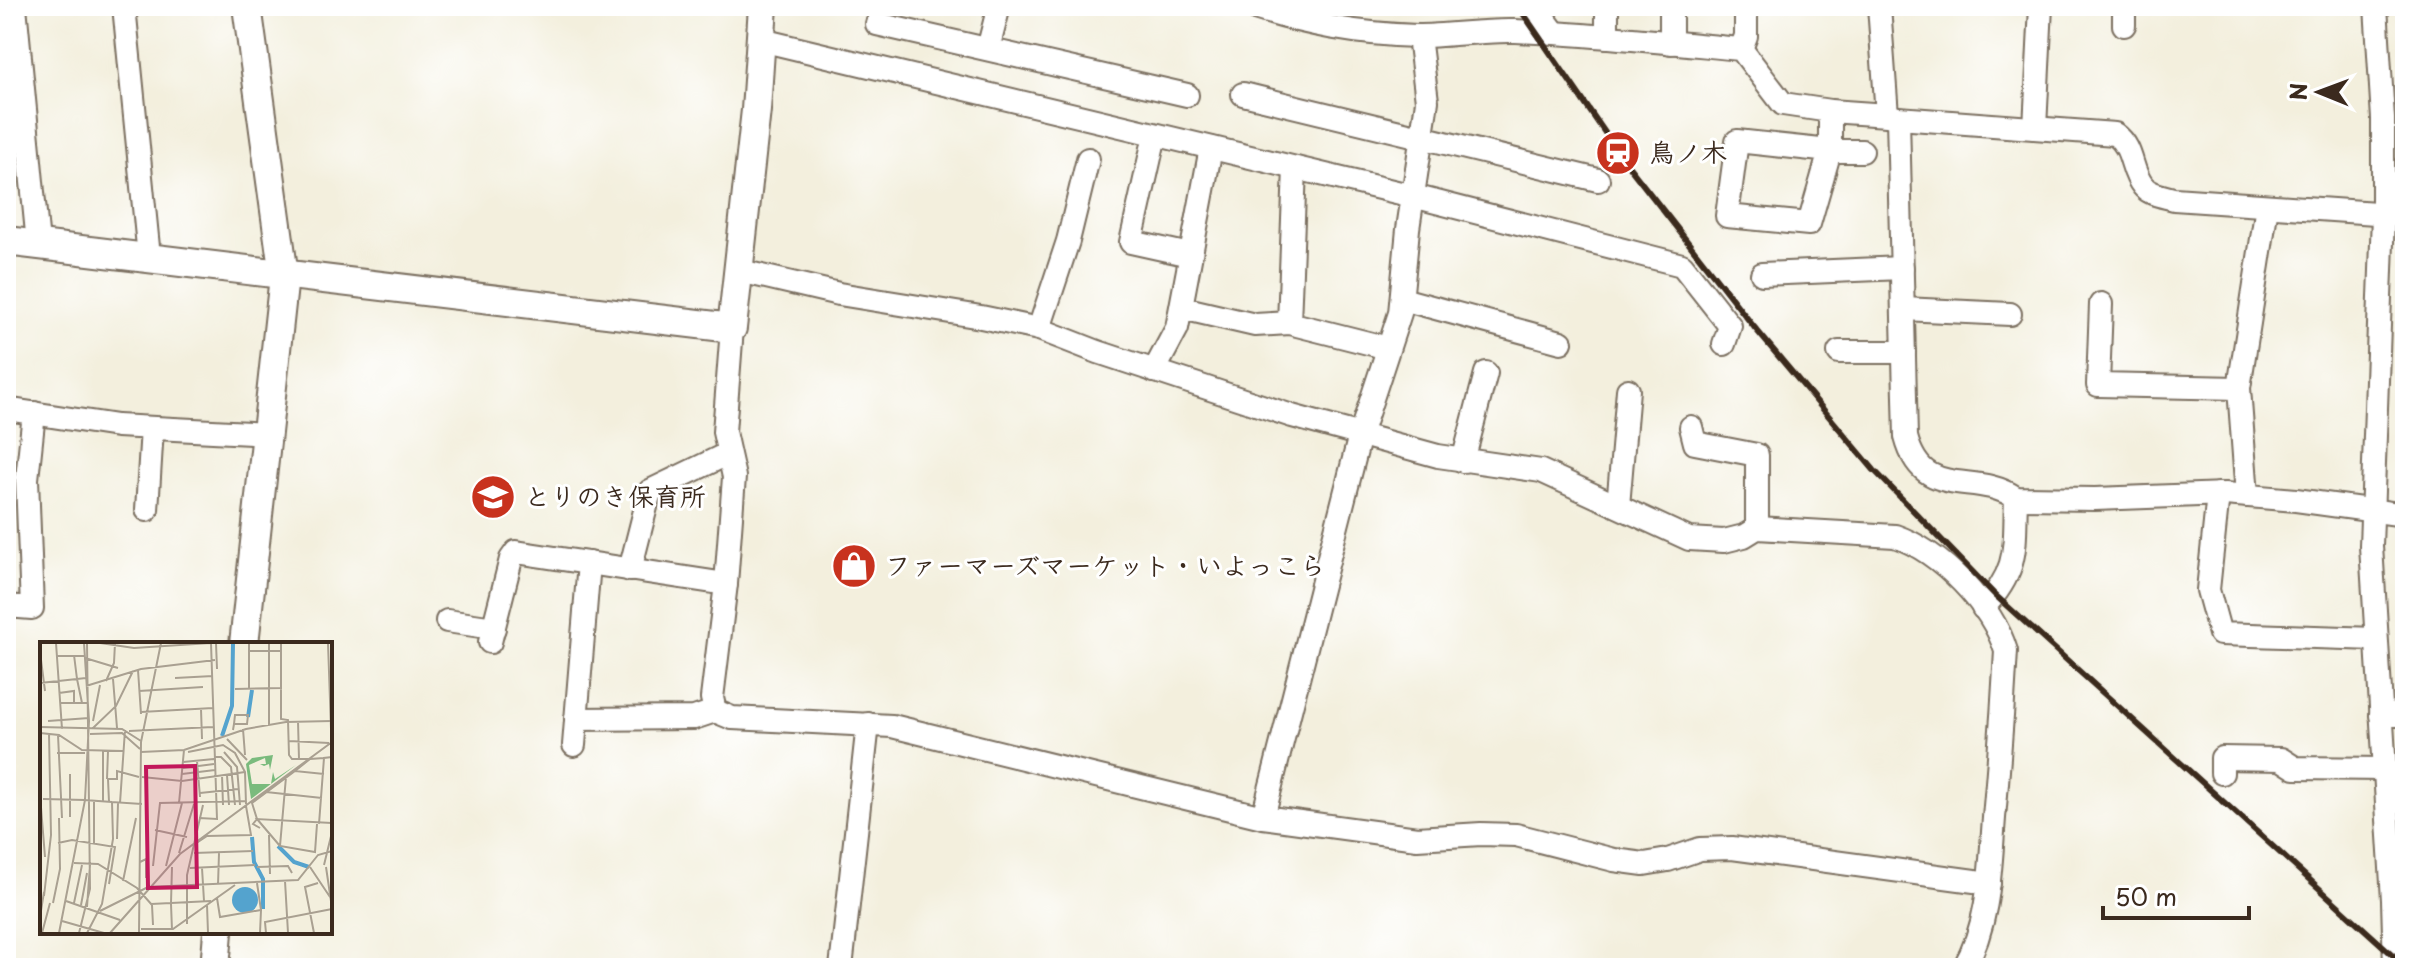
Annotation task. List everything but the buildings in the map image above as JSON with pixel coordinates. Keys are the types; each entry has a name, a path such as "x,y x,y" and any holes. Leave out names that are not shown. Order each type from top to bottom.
{"street":[{"path":"15,6 38,244"},
{"path":"124,6 149,257"},
{"path":"244,642 284,276 247,6"},
{"path":"715,711 712,698 726,584 734,477 724,432 763,6"},
{"path":"988,49 999,6"},
{"path":"1248,6 1318,27 1419,36 1512,31 1741,49 1783,104 1830,111 2115,134 2126,142 2142,186 2152,193 2174,199 2394,215"},
{"path":"1535,6 1555,33"},
{"path":"1607,6 1607,37"},
{"path":"1671,6 1671,43"},
{"path":"1741,49 1746,36 1746,6"},
{"path":"1879,6 1892,116 1902,268 1906,437 1911,457 1923,471 1937,478 2006,491 2016,498 2095,499 2218,494 2405,515"},
{"path":"2035,128 2041,6"},
{"path":"2376,6 2383,119 2394,215 2371,511 2371,546 2395,968"},
{"path":"877,24 1187,95"},
{"path":"1263,817 1360,435 1400,313 1427,101 1419,36"},
{"path":"761,40 1413,196 1682,265 1730,326 1724,344"},
{"path":"1243,94 1598,180"},
{"path":"1830,111 1830,151 1809,224 1727,216 1737,141 1830,151 1862,151"},
{"path":"1155,135 1131,242 1190,255"},
{"path":"1154,371 1177,328 1211,148"},
{"path":"1039,329 1068,241 1088,159"},
{"path":"1289,323 1295,168"},
{"path":"2247,496 2239,388 2267,206"},
{"path":"6,241 732,328"},
{"path":"1762,274 1902,268"},
{"path":"740,271 839,294 1039,329 1292,416 1463,461 1541,471 1689,539 1724,541 1744,536 1757,528 1895,536 1912,542 1929,553 1983,608 2000,631 2006,651 1989,883 1983,922 1964,968"},
{"path":"1402,299 1561,342"},
{"path":"2101,304 2098,385 2239,388"},
{"path":"1182,308 1255,325 1289,323 1388,348"},
{"path":"1903,309 2010,314"},
{"path":"1839,352 1904,352"},
{"path":"1463,461 1486,373"},
{"path":"1618,506 1628,390"},
{"path":"6,409 117,426 268,434"},
{"path":"6,606 32,608 27,479 34,413"},
{"path":"1691,427 1695,443 1757,455 1757,528"},
{"path":"147,510 152,428"},
{"path":"630,570 650,491 727,454"},
{"path":"2218,494 2208,590 2220,634 2376,639"},
{"path":"1983,608 2008,576 2014,559 2016,498"},
{"path":"447,621 492,635 511,559 516,552 726,584"},
{"path":"574,745 589,563"},
{"path":"576,719 694,718 715,711 732,718 868,724 910,730 1263,817 1417,838 1516,835 1614,860 1644,864 1700,849 1732,848 1989,883"},
{"path":"2381,715 2405,715"},
{"path":"841,968 868,724"},
{"path":"2222,773 2222,758 2281,759 2295,768 2385,769"},
{"path":"215,968 218,934"}],"railway":[{"path":"1518,6 1623,159 1754,327 1874,470 1995,595 2405,966"}],"place":[{"name":"鳥ノ木","path":"1618,153"},
{"name":"とりのき保育所","path":"493,497"},
{"name":"ファーマーズマーケット・いよっこら","path":"854,566"}]}
